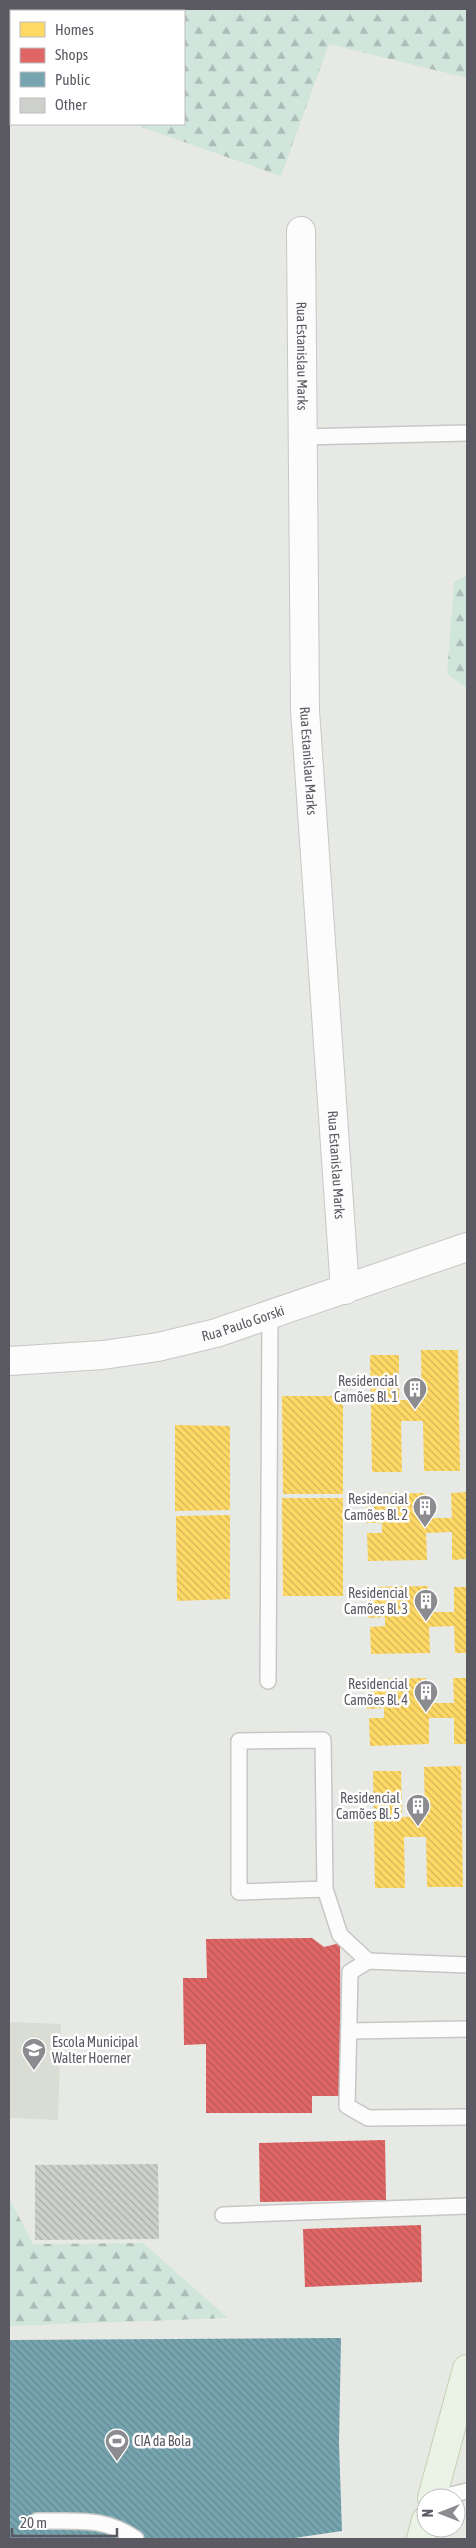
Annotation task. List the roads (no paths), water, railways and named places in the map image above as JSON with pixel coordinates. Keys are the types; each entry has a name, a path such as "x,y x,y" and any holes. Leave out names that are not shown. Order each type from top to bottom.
{"main road":[{"path":"435,2488 467,2369"}],"street":[{"name":"Rua Estanislau Marks","path":"301,230 305,710 345,1290"},
{"name":"Rua Paulo Gorski","path":"9,1361 103,1355 158,1347 270,1316 467,1247"}],"lane":[{"path":"302,436 467,433"},
{"path":"268,1681 270,1316"},
{"path":"326,1889 239,1892 239,1741 323,1740 326,1889 340,1935 368,1961"},
{"path":"467,1964 368,1961 350,1972 347,2106 368,2118 467,2118"},
{"path":"349,2031 467,2029"},
{"path":"223,2215 467,2206"},
{"path":"37,2521 104,2522 124,2530 136,2539"}],"place":[{"name":"Residencial Camões Bl. 1","path":"415,1410"},
{"name":"Residencial Camões Bl. 2","path":"425,1528"},
{"name":"Residencial Camões Bl. 3","path":"426,1622"},
{"name":"Residencial Camões Bl. 4","path":"426,1713"},
{"name":"Residencial Camões Bl. 5","path":"418,1827"},
{"name":"Escola Municipal Walter Hoerner","path":"34,2071"},
{"name":"CIA da Bola","path":"117,2462"}]}
